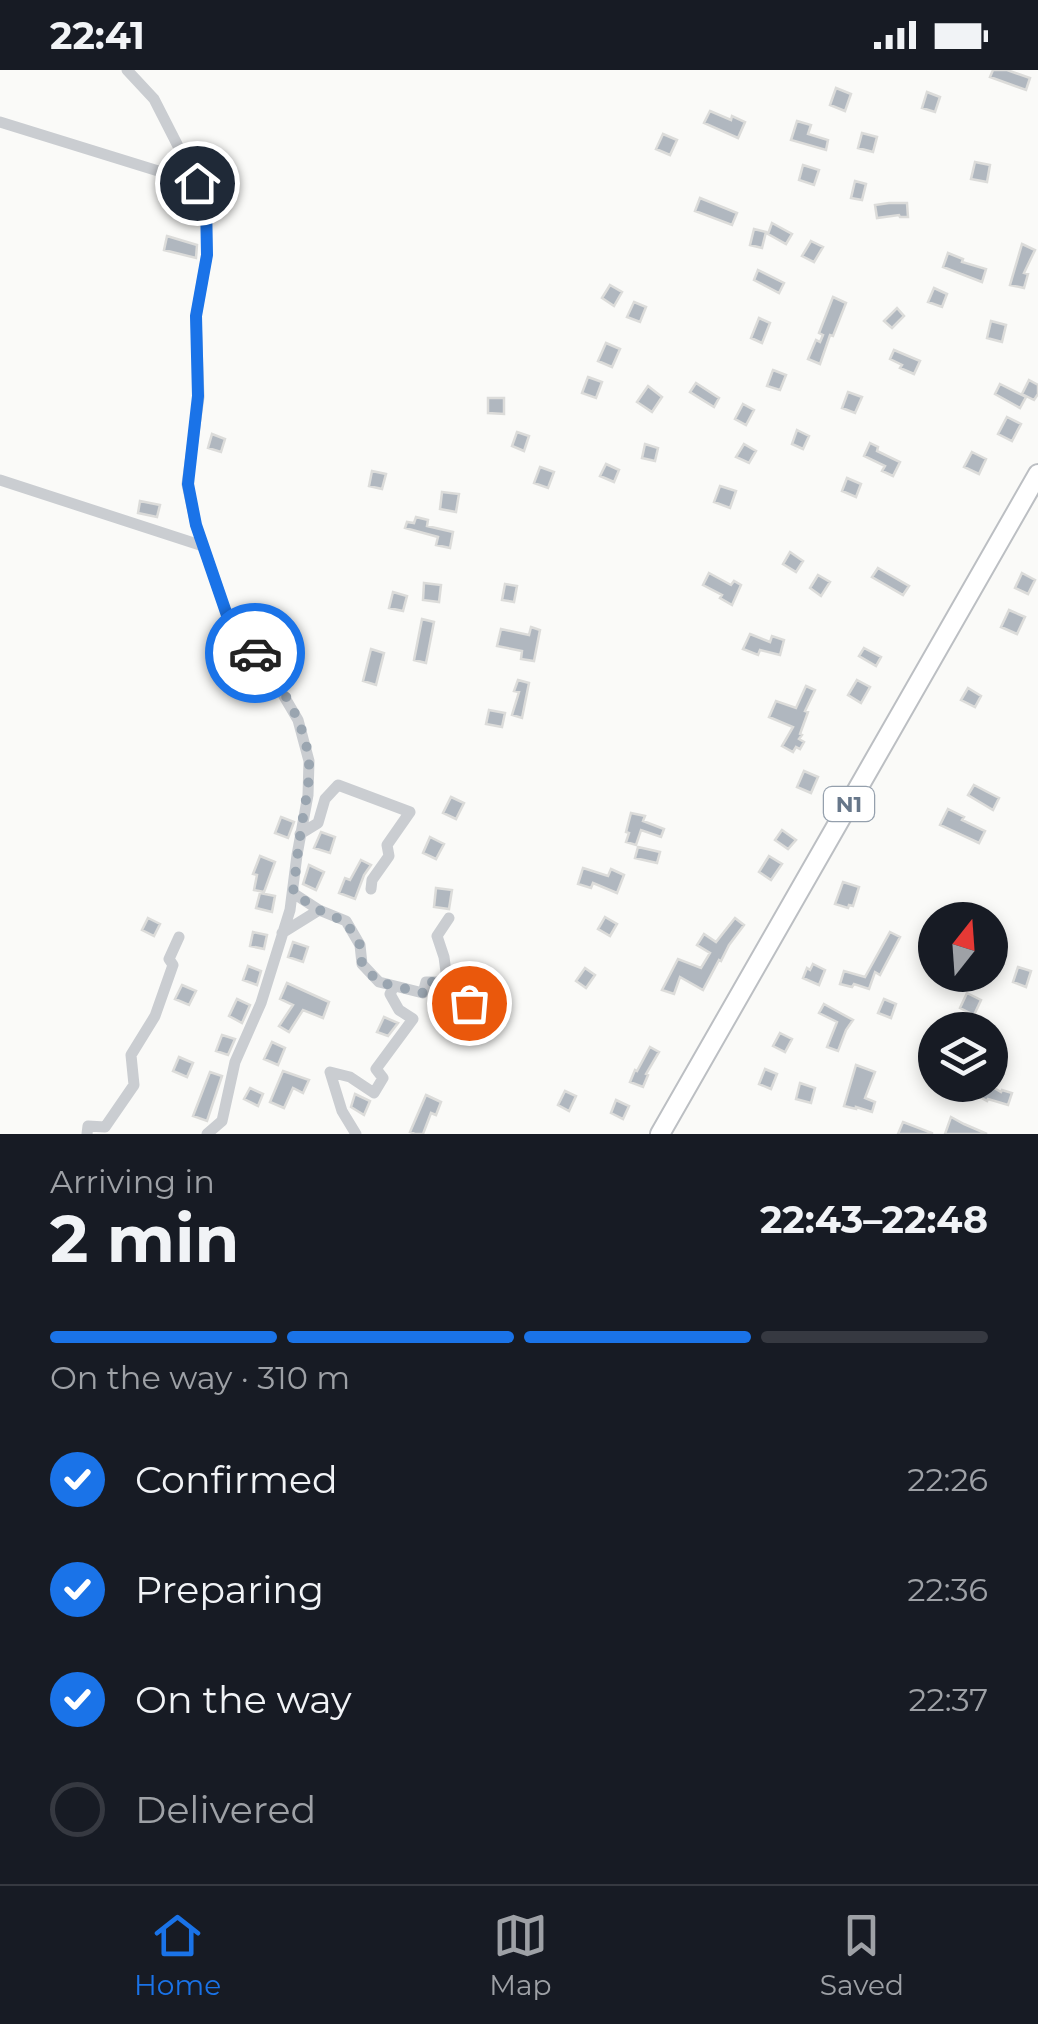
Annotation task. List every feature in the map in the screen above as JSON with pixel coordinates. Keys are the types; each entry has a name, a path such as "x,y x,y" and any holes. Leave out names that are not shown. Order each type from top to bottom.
{"highway":[{"name":"N1","path":"660,1134 1038,474"}],"street":[{"path":"127,70 154,99 206,201 207,255 196,316 198,396 188,484 196,525 230,624 268,669 298,720 309,761 308,795 290,910 261,1003 235,1062 222,1129 207,1134"},
{"path":"0,122 197,183"},
{"path":"0,480 203,546"},
{"path":"300,834 318,822 325,799 338,786 410,812 387,845 389,856 372,880 371,889"},
{"path":"293,893 346,922 360,945 362,964 378,982 423,993 426,982 442,982 469,1003 480,1019"},
{"path":"282,932 319,910"},
{"path":"448,987 437,936 449,918"},
{"path":"87,1134 88,1126 105,1126 134,1085 132,1056 154,1016 179,937"},
{"path":"356,1134 342,1111 330,1072 350,1077 374,1093 383,1078 376,1069 413,1019 399,1010 390,994 394,986"}],"building":[{"path":"993,70 1030,78 1026,90 990,77"},
{"path":"836,88 851,94 845,111 830,105"},
{"path":"927,92 940,97 935,112 922,108"},
{"path":"710,111 745,122 738,138 704,123"},
{"path":"797,121 811,125 808,134 828,140 826,150 791,140"},
{"path":"862,133 877,137 873,152 858,148"},
{"path":"663,134 677,140 670,155 656,149"},
{"path":"975,162 990,165 987,182 971,179"},
{"path":"803,165 819,170 814,185 799,180"},
{"path":"855,181 866,184 862,200 851,198"},
{"path":"700,198 737,213 732,225 695,211"},
{"path":"907,203 908,217 877,218 875,205"},
{"path":"772,223 792,234 786,244 768,234"},
{"path":"754,229 766,232 762,248 750,245"},
{"path":"167,236 197,245 196,258 164,250"},
{"path":"811,241 823,247 814,262 802,256"},
{"path":"1022,244 1035,250 1024,273 1028,274 1024,288 1010,285"},
{"path":"948,253 986,269 982,282 943,267"},
{"path":"758,270 784,283 779,293 754,280"},
{"path":"610,285 622,292 614,306 602,298"},
{"path":"934,288 947,294 942,307 928,302"},
{"path":"833,297 846,303 820,364 808,359 816,340 820,342 823,335 819,333"},
{"path":"634,302 646,307 640,322 627,317"},
{"path":"897,308 904,316 892,328 884,321"},
{"path":"759,318 770,323 762,343 751,338"},
{"path":"991,321 1006,325 1002,342 987,338"},
{"path":"606,343 620,349 612,367 598,361"},
{"path":"894,350 920,361 914,374 890,359"},
{"path":"773,370 786,375 780,390 767,386"},
{"path":"588,377 602,382 596,398 582,393"},
{"path":"1029,380 1038,385 1034,400 1022,394"},
{"path":"696,383 719,398 714,407 690,392"},
{"path":"1000,384 1026,397 1020,408 995,394"},
{"path":"648,386 662,397 652,412 637,402"},
{"path":"848,392 862,397 855,413 842,408"},
{"path":"488,398 504,398 504,414 488,413"},
{"path":"743,404 754,410 746,425 735,419"},
{"path":"1007,417 1021,424 1012,441 998,434"},
{"path":"797,430 809,436 803,449 792,444"},
{"path":"517,432 529,436 524,451 512,446"},
{"path":"212,434 225,439 221,452 208,448"},
{"path":"870,443 878,447 877,451 900,462 893,476 882,471 885,466 864,456"},
{"path":"645,444 658,448 655,461 642,458"},
{"path":"744,444 756,451 749,463 736,457"},
{"path":"972,452 986,459 979,474 964,467"},
{"path":"606,464 619,470 614,482 600,476"},
{"path":"540,467 554,472 548,488 534,483"},
{"path":"372,471 386,474 382,489 369,486"},
{"path":"847,478 861,484 856,497 842,491"},
{"path":"720,486 736,491 730,508 714,502"},
{"path":"442,492 459,494 456,512 440,509"},
{"path":"140,501 160,505 157,517 138,513"},
{"path":"416,517 428,520 427,526 453,532 450,548 436,545 438,537 405,528"},
{"path":"790,552 803,561 796,572 783,564"},
{"path":"878,568 909,586 903,595 872,577"},
{"path":"709,573 731,585 734,581 741,585 732,605 703,585"},
{"path":"1022,573 1035,580 1028,594 1015,588"},
{"path":"818,575 830,582 821,596 810,588"},
{"path":"424,583 441,585 439,602 423,600"},
{"path":"505,584 517,586 514,602 502,600"},
{"path":"393,592 407,596 403,611 389,608"},
{"path":"1009,610 1025,617 1017,634 1001,627"},
{"path":"422,619 434,622 426,663 414,660"},
{"path":"531,627 540,630 534,661 521,659 522,651 497,646 501,629 529,635"},
{"path":"750,634 770,642 772,636 784,640 780,655 760,650 758,655 743,649"},
{"path":"864,648 881,657 876,666 859,656"},
{"path":"371,649 384,653 376,685 363,681"},
{"path":"518,680 529,683 522,718 512,715 519,692 514,691"},
{"path":"857,680 870,687 861,703 848,695"},
{"path":"806,686 815,690 800,734 799,739 804,742 793,752 782,746 793,727 769,717 776,701 796,708"},
{"path":"968,688 981,696 975,707 961,700"},
{"path":"489,710 505,713 502,727 486,724"},
{"path":"804,771 818,777 811,793 797,787"},
{"path":"974,785 999,798 993,810 968,795"},
{"path":"451,797 464,803 456,819 443,813"},
{"path":"948,809 985,831 979,843 940,825"},
{"path":"631,813 645,816 643,821 664,829 661,837 641,830 636,845 626,842"},
{"path":"281,817 294,822 288,838 275,833"},
{"path":"782,830 796,840 788,849 775,840"},
{"path":"321,832 335,837 330,853 314,848"},
{"path":"430,837 444,844 436,859 423,853"},
{"path":"638,847 660,852 657,863 635,858"},
{"path":"260,856 275,862 264,892 254,890 257,875 253,874"},
{"path":"769,856 782,864 771,880 759,872"},
{"path":"361,860 371,865 355,899 339,893 345,878 350,880"},
{"path":"309,865 324,872 316,890 303,884"},
{"path":"583,868 608,876 611,869 624,875 617,893 593,883 591,888 578,884"},
{"path":"843,882 859,887 853,906 848,908 835,904"},
{"path":"436,888 452,890 449,909 434,907"},
{"path":"260,893 275,896 272,912 256,908"},
{"path":"605,917 617,924 610,936 598,929"},
{"path":"148,918 160,924 154,936 142,930"},
{"path":"735,918 744,925 703,990 680,977 674,994 662,990 678,959 701,968 710,953 697,945 704,934 716,942"},
{"path":"253,932 267,935 264,949 250,946"},
{"path":"890,932 900,937 880,975 875,972 869,989 840,984 844,971 865,977"},
{"path":"293,942 308,947 303,962 288,957"},
{"path":"813,964 825,970 819,985 803,978"},
{"path":"248,966 261,971 257,985 243,980"},
{"path":"1018,967 1031,971 1026,987 1013,982"},
{"path":"585,968 595,975 586,988 576,981"},
{"path":"287,983 329,1002 323,1018 303,1010 289,1032 279,1026 293,1005 280,999"},
{"path":"182,985 196,991 189,1005 175,999"},
{"path":"967,993 981,1000 975,1012 960,1008"},
{"path":"237,999 250,1005 242,1023 229,1016"},
{"path":"884,999 896,1004 891,1018 878,1013"},
{"path":"824,1004 853,1020 838,1051 827,1047 837,1022 819,1013"},
{"path":"384,1017 398,1023 388,1036 377,1032"},
{"path":"780,1033 792,1039 785,1052 773,1046"},
{"path":"222,1035 235,1039 228,1055 216,1051"},
{"path":"272,1042 285,1048 278,1065 264,1059"},
{"path":"650,1047 659,1052 643,1087 630,1082"},
{"path":"179,1057 193,1063 187,1077 173,1071"},
{"path":"856,1065 875,1072 865,1098 875,1102 872,1112 844,1106"},
{"path":"765,1069 777,1074 771,1089 759,1084"},
{"path":"283,1071 309,1080 303,1093 293,1088 284,1108 270,1102"},
{"path":"210,1072 222,1076 207,1121 193,1116"},
{"path":"800,1083 815,1088 811,1103 796,1099"},
{"path":"250,1088 263,1094 258,1106 244,1099"},
{"path":"565,1091 576,1096 569,1111 558,1105"},
{"path":"355,1094 370,1101 364,1115 351,1107"},
{"path":"426,1095 441,1102 436,1115 431,1113 423,1134 415,1134 410,1132"},
{"path":"616,1100 629,1106 623,1119 611,1113"},
{"path":"951,1117 964,1124 987,1134 945,1134"},
{"path":"903,1122 932,1133 932,1134 898,1134"}],"way so far":[{"path":"255,653 298,720 309,761 308,795 293,893 346,922 360,945 362,964 378,982 423,993 426,982 442,982 469,1003"}],"route":[{"path":"197,183 206,201 207,255 196,316 198,396 188,484 196,525 230,624 255,653"}]}
